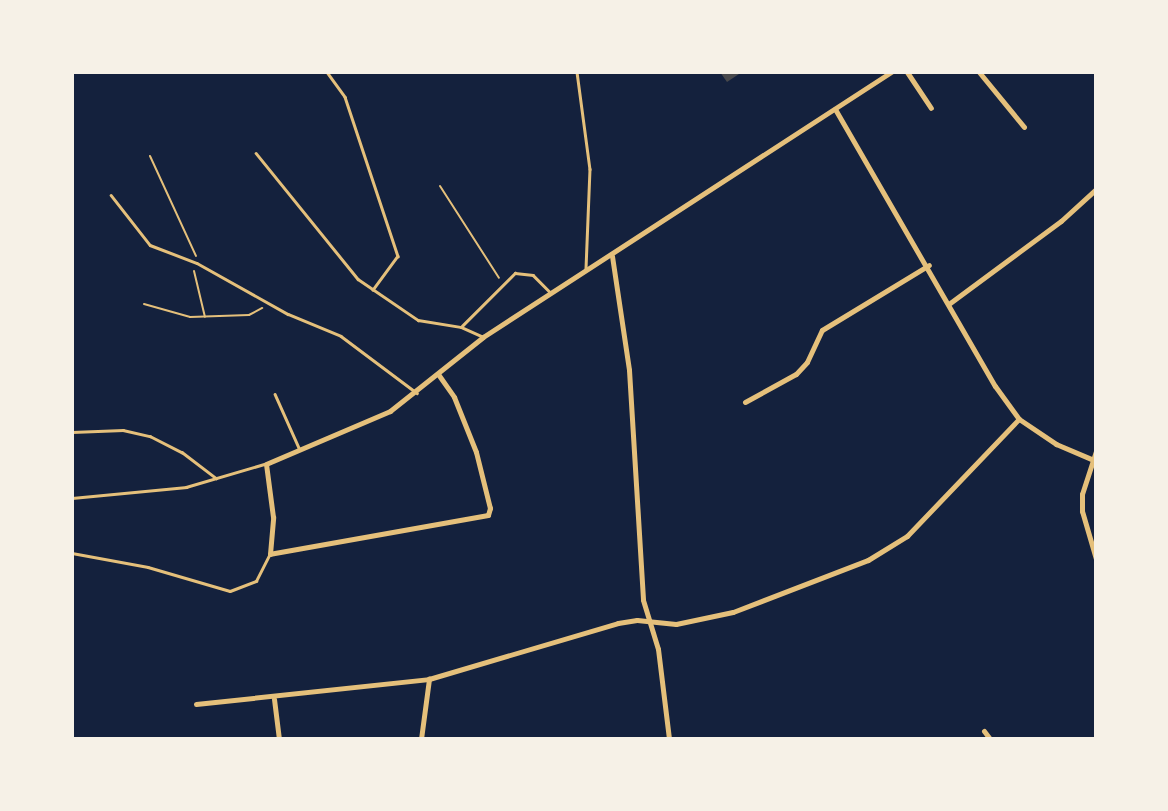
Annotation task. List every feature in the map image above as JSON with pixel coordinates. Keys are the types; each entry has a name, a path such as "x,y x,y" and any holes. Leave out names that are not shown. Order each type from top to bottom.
{"street":[{"path":"438,374 454,397 476,452 491,508 488,515 270,554 273,517 265,464 390,411 417,393 438,374 483,337 612,256 891,72"},
{"path":"907,72 931,108"},
{"path":"979,72 1024,127"},
{"path":"835,109 929,265 995,386 1019,419 1056,444 1091,459"},
{"path":"950,303 1061,221 1096,189"},
{"path":"612,256 629,370 643,600 658,649 669,739"},
{"path":"746,402 796,374 807,362 822,330 929,265"},
{"path":"196,704 274,699 429,678 618,623 648,621 676,624 733,612 868,560 907,536 1019,419"},
{"path":"1096,451 1091,459 1082,511 1096,559"},
{"path":"421,739 429,678"},
{"path":"274,699 279,739"},
{"path":"984,731 990,739"}],"lane":[{"path":"327,72 345,97 398,256 373,290"},
{"path":"577,72 590,169 586,271"},
{"path":"257,153 333,254 373,290 418,320 461,327 483,337"},
{"path":"111,195 150,245 197,264 269,304 341,336 417,393"},
{"path":"461,327 503,281 524,271 551,293"},
{"path":"275,394 301,451"},
{"path":"72,432 124,430 150,436 182,452 216,478"},
{"path":"72,498 186,486 265,464"},
{"path":"72,553 148,567 213,590 230,591 256,581 270,554"}],"path":[{"path":"150,156 197,264 192,274 205,317"},
{"path":"440,186 503,281"},
{"path":"144,304 205,317 249,315 269,304"}],"building":[{"path":"720,72 742,72 727,82"}]}
